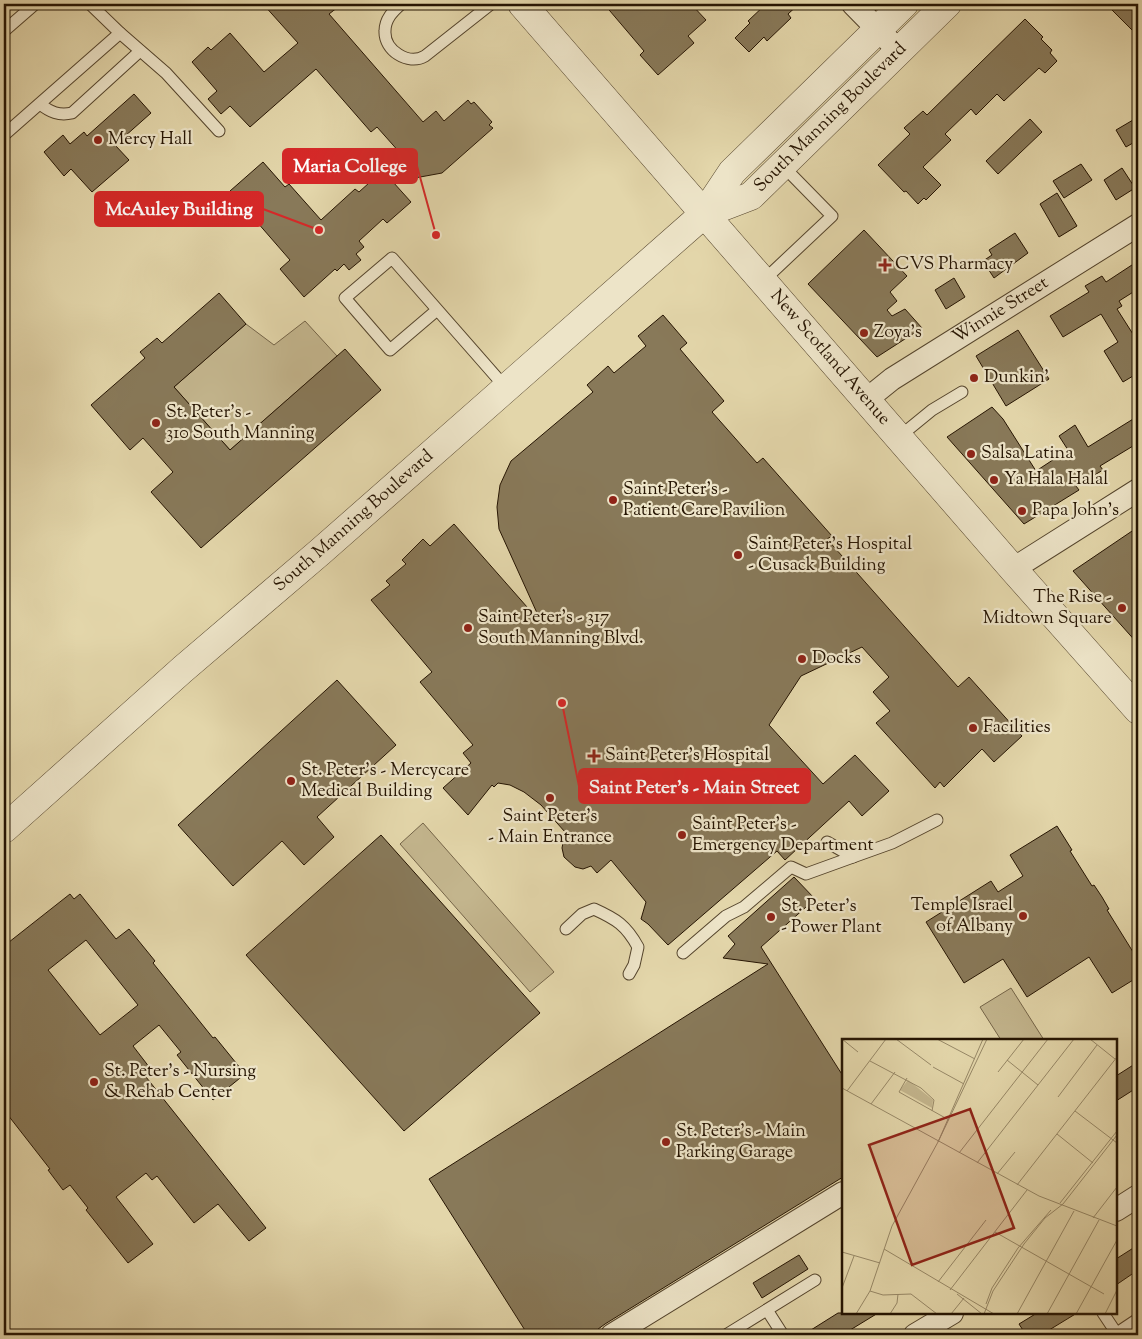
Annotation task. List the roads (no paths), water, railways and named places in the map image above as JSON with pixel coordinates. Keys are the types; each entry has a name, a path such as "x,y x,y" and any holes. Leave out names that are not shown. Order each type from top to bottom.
{"street":[{"name":"New Scotland Avenue","path":"522,4 1138,710"},
{"path":"853,4 900,52"},
{"name":"South Manning Boulevard","path":"4,829 183,669 320,552 704,214 732,172 904,4"},
{"name":"South Manning Boulevard","path":"704,214 751,196 947,4"},
{"name":"Winnie Street","path":"866,400 892,378 1138,225"},
{"path":"1013,569 1138,490"},
{"path":"612,1335 842,1194"},
{"path":"1117,1209 1138,1196"},
{"path":"916,1335 947,1323"}],"lane":[{"path":"4,31 35,4"},
{"path":"90,4 166,73 219,131"},
{"path":"401,4 388,20 385,36 398,54 413,60 425,56 491,4"},
{"path":"4,135 120,33"},
{"path":"40,104 47,110 57,114 72,113 140,51"},
{"path":"763,281 832,216 783,166"},
{"path":"437,310 390,350 345,298 392,258 506,388"},
{"path":"899,437 932,410 962,392"},
{"path":"683,953 726,916 744,908 791,867 806,874 892,843 937,820"},
{"path":"827,842 853,857"},
{"path":"566,929 582,914 594,909 620,922 631,934 638,947 634,965 629,974"},
{"path":"726,1335 814,1280"},
{"path":"767,1310 783,1335"},
{"path":"1104,1314 1115,1334 1138,1320"}],"place":[{"name":"Mercy Hall","path":"98,140"},
{"name":"McAuley Building","path":"319,230"},
{"name":"Maria College","path":"436,235"},
{"name":"CVS Pharmacy","path":"885,265"},
{"name":"Zoya’s","path":"864,333"},
{"name":"Dunkin'","path":"974,378"},
{"name":"St. Peter's - 310 South Manning","path":"156,423"},
{"name":"Salsa Latina","path":"971,454"},
{"name":"Ya Hala Halal","path":"994,480"},
{"name":"Saint Peter's - Patient Care Pavilion","path":"613,500"},
{"name":"Papa John's","path":"1022,511"},
{"name":"Saint Peter's Hospital - Cusack Building","path":"738,555"},
{"name":"The Rise - Midtown Square","path":"1122,608"},
{"name":"Saint Peter's - 317 South Manning Blvd.","path":"468,628"},
{"name":"Docks","path":"802,659"},
{"name":"Saint Peter's - Main Street","path":"562,703"},
{"name":"Facilities","path":"973,728"},
{"name":"Saint Peter's Hospital","path":"594,756"},
{"name":"St. Peter's - Mercycare Medical Building","path":"291,781"},
{"name":"Saint Peter's - Main Entrance","path":"550,798"},
{"name":"Saint Peter's - Emergency Department","path":"682,835"},
{"name":"Temple Israel of Albany","path":"1023,916"},
{"name":"St. Peter's - Power Plant","path":"771,917"},
{"name":"St. Peter's - Nursing & Rehab Center","path":"94,1082"},
{"name":"St. Peter's - Main Parking Garage","path":"666,1142"}]}
